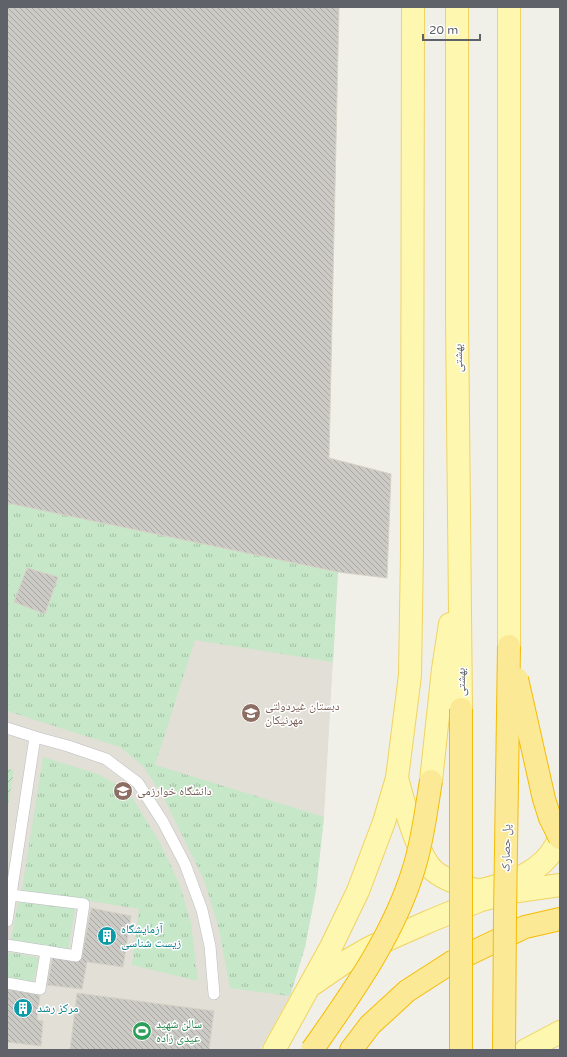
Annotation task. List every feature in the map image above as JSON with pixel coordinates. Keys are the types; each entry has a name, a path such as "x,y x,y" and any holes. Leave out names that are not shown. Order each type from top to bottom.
{"highway":[{"path":"510,646 544,799 550,818 560,837"},
{"name":"پل حصارک","path":"504,1050 510,646"},
{"path":"461,709 461,1050"},
{"path":"312,1050 348,998 381,945 400,905 414,868 431,781"},
{"path":"351,1050 370,1025 408,991 452,962 525,927 560,919"}],"main road":[{"path":"274,1050 331,947 358,891 384,822 397,778 410,675 412,536 413,7"},
{"name":"بهشتى","path":"456,7 457,318 461,709"},
{"path":"509,7 510,646"},
{"path":"431,781 443,669 460,558"},
{"path":"397,778 408,817 423,855 434,870 458,884 479,890 518,879 536,869 546,860 560,837"},
{"path":"309,987 345,962 371,947 430,920 481,900 518,891 560,885"},
{"path":"526,1050 560,1032"}],"lane":[{"path":"7,728 106,759 138,783 163,822 185,864 202,910 210,946 214,994"},
{"path":"7,921 35,737"},
{"path":"7,944 76,956 84,904 11,895"},
{"path":"7,983 40,989 46,951"}],"shaded area":[{"name":"دانشگاه خوارزمی","path":"7,503 338,572 324,817 316,890 305,947 290,996 260,1050 7,1050"}],"green space":[{"path":"7,503 338,572 333,662 195,640 155,765 324,817 316,890 305,947 290,996 230,988 219,929 204,880 163,796 143,766 120,747 7,711"},
{"path":"43,757 98,774 128,791 159,841 179,883 191,923 198,981 132,965 139,909 22,890"},
{"path":"7,769 14,770 7,811"},
{"path":"18,902 75,909 68,950 11,940"},
{"path":"9,952 39,958 33,983 7,979 7,960"}],"building":[{"path":"7,7 339,7 329,458 391,474 387,578 338,572 7,503"},
{"path":"27,568 58,577 45,614 14,602"},
{"name":"آزمایشگاه زیست شناسی","path":"91,908 131,916 123,967 87,962 82,989 47,985 53,955 81,960"},
{"name":"مرکز رشد","path":"7,989 40,995 37,1020 43,1021 41,1046 7,1042"},
{"name":"سالن شهید عیدی زاده","path":"77,993 214,1011 209,1050 70,1050"}],"place":[{"name":"دبستان غیردولتی مهرنیکان","path":"251,713"},
{"name":"دانشگاه خوارزمی","path":"123,791"},
{"name":"آزمایشگاه زیست شناسی","path":"107,936"},
{"name":"مرکز رشد","path":"23,1008"},
{"name":"سالن شهید عیدی زاده","path":"142,1031"}]}
